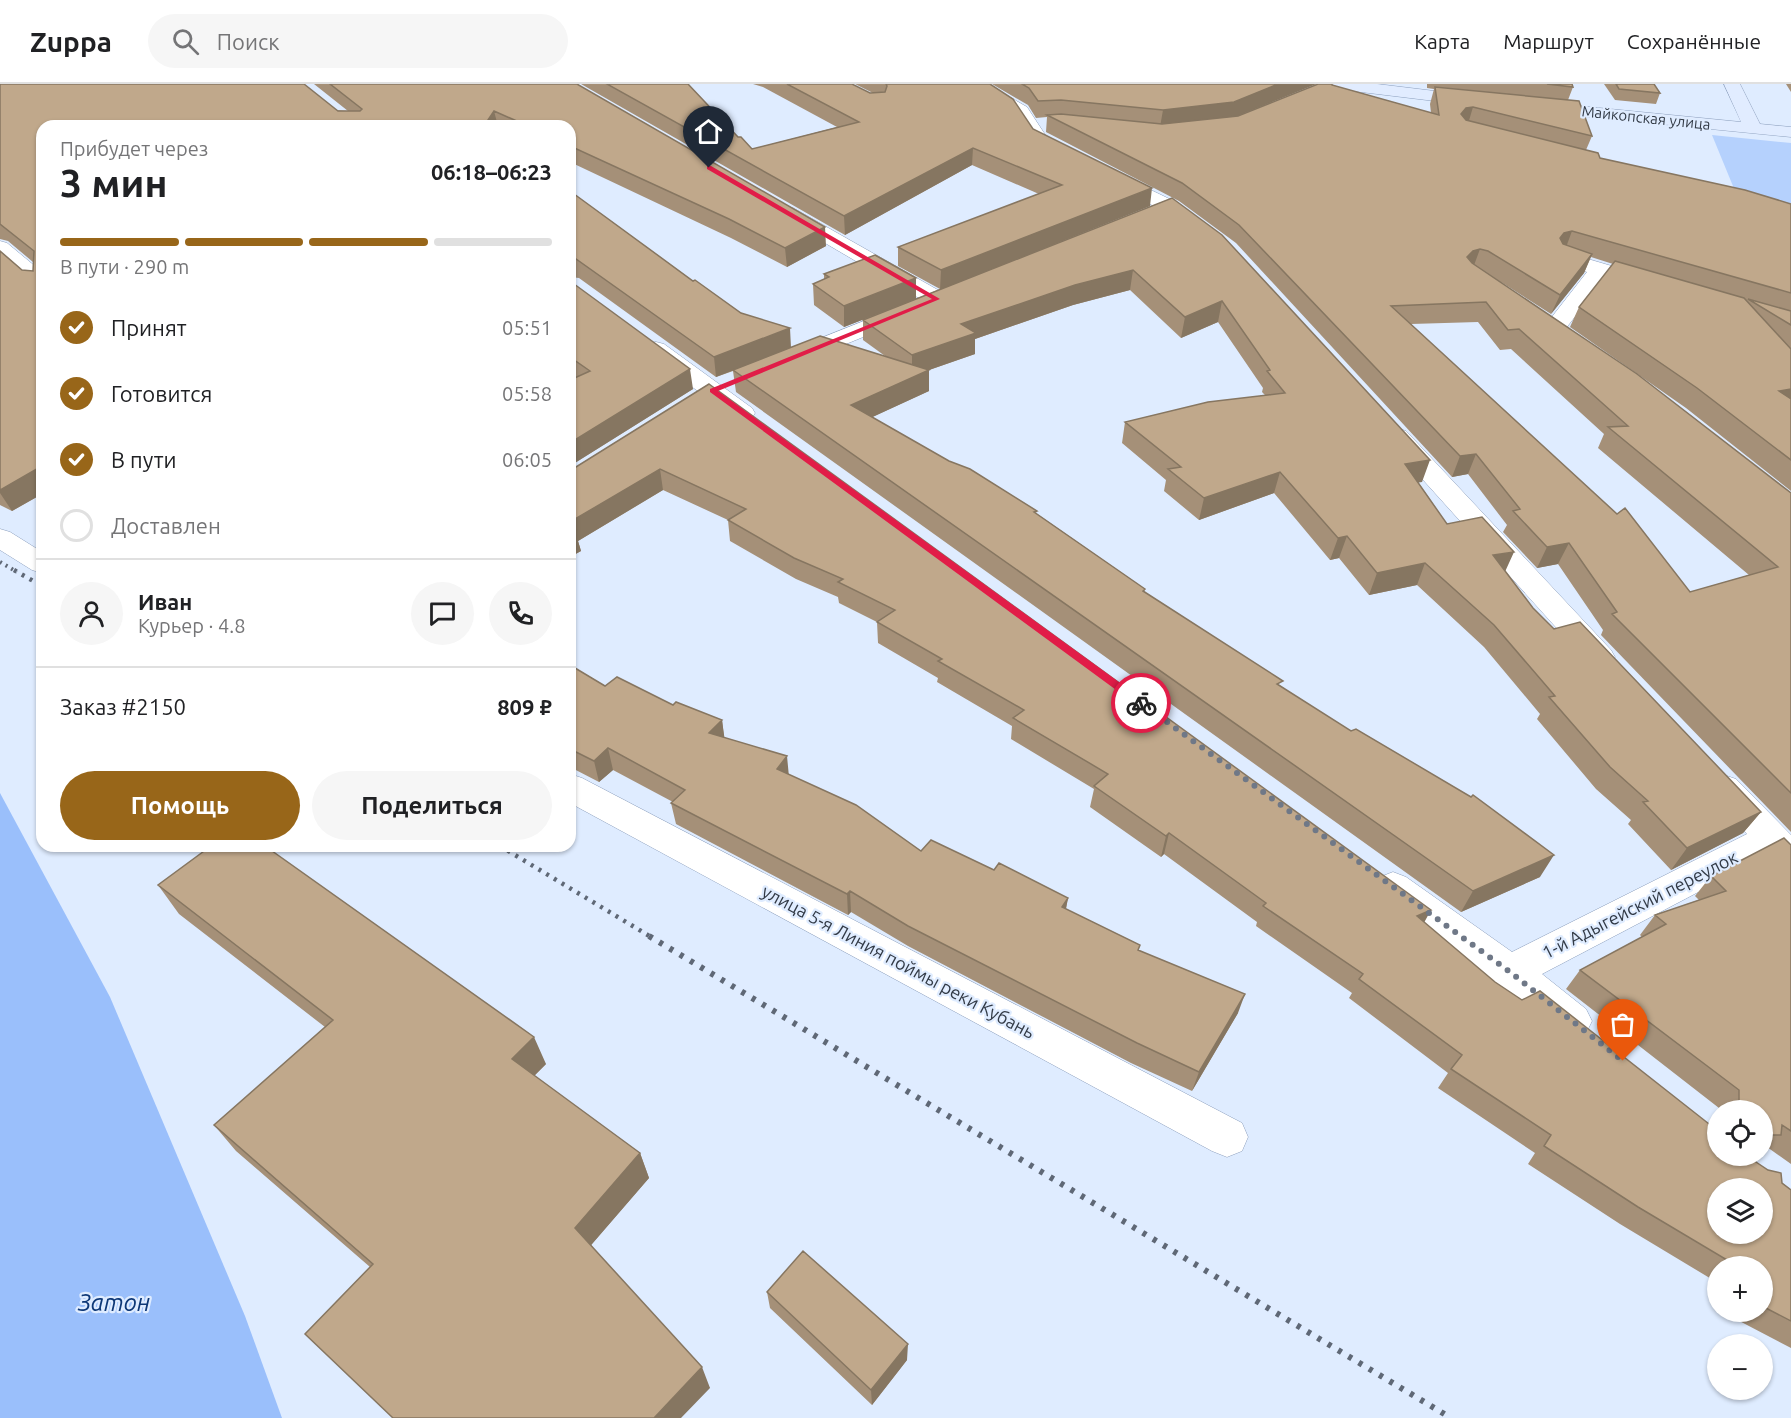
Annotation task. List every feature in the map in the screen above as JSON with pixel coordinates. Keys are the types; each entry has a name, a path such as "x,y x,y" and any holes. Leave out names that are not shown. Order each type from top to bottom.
{"street":[{"path":"975,84 1041,125 1039,140 1217,242"},
{"path":"1732,84 1753,128"},
{"path":"1330,86 1394,88 1498,103"},
{"name":"Майкопская улица","path":"1521,105 1791,132"},
{"path":"771,203 937,299"},
{"path":"0,247 36,278"},
{"path":"1564,258 1667,289"},
{"path":"1535,314 1564,334 1600,270"},
{"path":"776,364 959,290"},
{"path":"636,334 770,432"},
{"path":"1379,416 1619,677"},
{"path":"0,538 36,560"},
{"path":"1707,770 1781,848"},
{"name":"улица 5-я Линия поймы реки Кубань","path":"576,790 1227,1137"},
{"name":"1-й Адыгейский переулок","path":"1510,972 1781,848"},
{"path":"1366,867 1510,972 1595,1039"}],"shaded area":[{"path":"1712,135 1791,143 1791,205 1735,191"}],"water":[{"name":"Затон","path":"0,793 110,997 245,1316 282,1418 0,1418"}],"building":[{"path":"0,84 304,84 338,111 360,111 362,109 330,84 577,84 825,227 785,248 729,219 576,149 576,120 514,120 494,111 488,120 36,120 36,469 0,490 0,251 22,270 33,271 34,251 0,224"},
{"path":"607,84 688,84 752,149 859,122 787,84 852,84 870,93 885,92 886,84 990,84 1013,99 1033,129 1152,188 941,270 898,247 1062,185 973,148 844,216"},
{"path":"1022,84 1278,84 1234,102 1163,110 1061,100 1038,101 1029,88"},
{"path":"1318,84 1332,84 1439,115 1435,87 1579,101 1592,136 1473,107 1466,108 1461,114 1466,120 1598,153 1600,158 1745,190 1791,204 1791,293 1572,231 1564,233 1560,238 1563,244 1592,254 1560,295 1488,251 1480,249 1473,251 1467,257 1472,263 1637,374 1791,493 1791,793 1612,614 1617,612 1569,543 1547,547 1513,511 1520,509 1476,454 1460,456 1239,225 1182,183 1047,115 1061,114 1162,124 1238,116","holes":["1486,302 1508,330 1519,329 1628,426 1608,427 1778,567 1690,592 1625,508 1617,514 1391,306"]},
{"path":"1547,84 1572,84 1573,87"},
{"path":"1616,84 1654,84 1660,93 1619,89"},
{"path":"576,195 693,281 695,280 741,313 790,328 714,357 576,259"},
{"path":"1172,198 1222,235 1430,460 1405,464 1447,524 1482,517 1514,552 1493,555 1533,608 1554,629 1580,622 1761,812 1687,848 1643,802 1648,801 1610,767 1549,697 1555,696 1494,625 1425,563 1377,573 1347,536 1338,538 1280,472 1204,498 1168,469 1181,467 1125,422 1208,402 1285,393 1267,371 1270,370 1222,301 1185,317 1133,270 1075,285 961,324 976,333 912,355 863,320"},
{"path":"875,255 916,278 844,306 813,284 829,277 824,274"},
{"path":"1615,261 1744,298 1791,349 1791,389 1779,391 1791,399 1791,460 1697,388 1579,307"},
{"path":"576,285 690,369 576,439 576,377 590,371 576,361"},
{"path":"1748,299 1791,311 1791,325"},
{"path":"820,336 929,370 851,405 949,461 970,469 1037,511 1034,512 1145,589 1143,591 1283,681 1277,684 1351,731 1356,729 1471,797 1473,795 1554,855 1473,891 733,370"},
{"path":"709,384 1431,910 1417,916 1495,982 1522,1000 1540,991 1707,1122 1707,1166 1762,1166 1781,1173 1782,1183 1791,1190 1791,1321 1773,1312 1773,1256 1720,1256 1638,1207 1544,1146 1551,1135 1451,1069 1462,1055 1359,979 1363,974 1263,906 1266,903 1169,833 1166,836 1094,786 1108,774 1013,718 1024,710 938,661 942,659 877,622 895,610 838,582 843,579 794,558 728,520 746,509 660,469 576,518 576,467"},
{"path":"576,669 605,686 617,677 673,705 676,702 722,720 709,733 787,756 777,769 856,805 921,851 931,840 994,870 999,863 1068,898 1062,907 1140,945 1138,950 1245,994 1199,1072 1137,1043 908,926 850,891 847,894 671,803 685,790 608,748 594,761 576,752"},
{"path":"1784,838 1791,845 1791,1131 1782,1125 1781,1135 1773,1135 1773,1100 1739,1100 1739,1090 1580,970 1666,924 1655,915 1726,891 1711,876"},
{"path":"203,852 273,852 534,1037 512,1059 640,1153 575,1228 702,1367 654,1418 393,1418 305,1334 373,1264 214,1125 333,1020 158,885"},
{"path":"803,1251 908,1344 871,1390 767,1292"}],"railway":[{"path":"0,562 17,572"},
{"path":"14,570 36,583"},
{"path":"510,852 651,937"},
{"path":"649,936 1451,1418"}],"way so far":[{"path":"1141,703 1510,972 1623,1061"}],"route":[{"path":"709,168 937,299 712,390 1141,703"}]}
